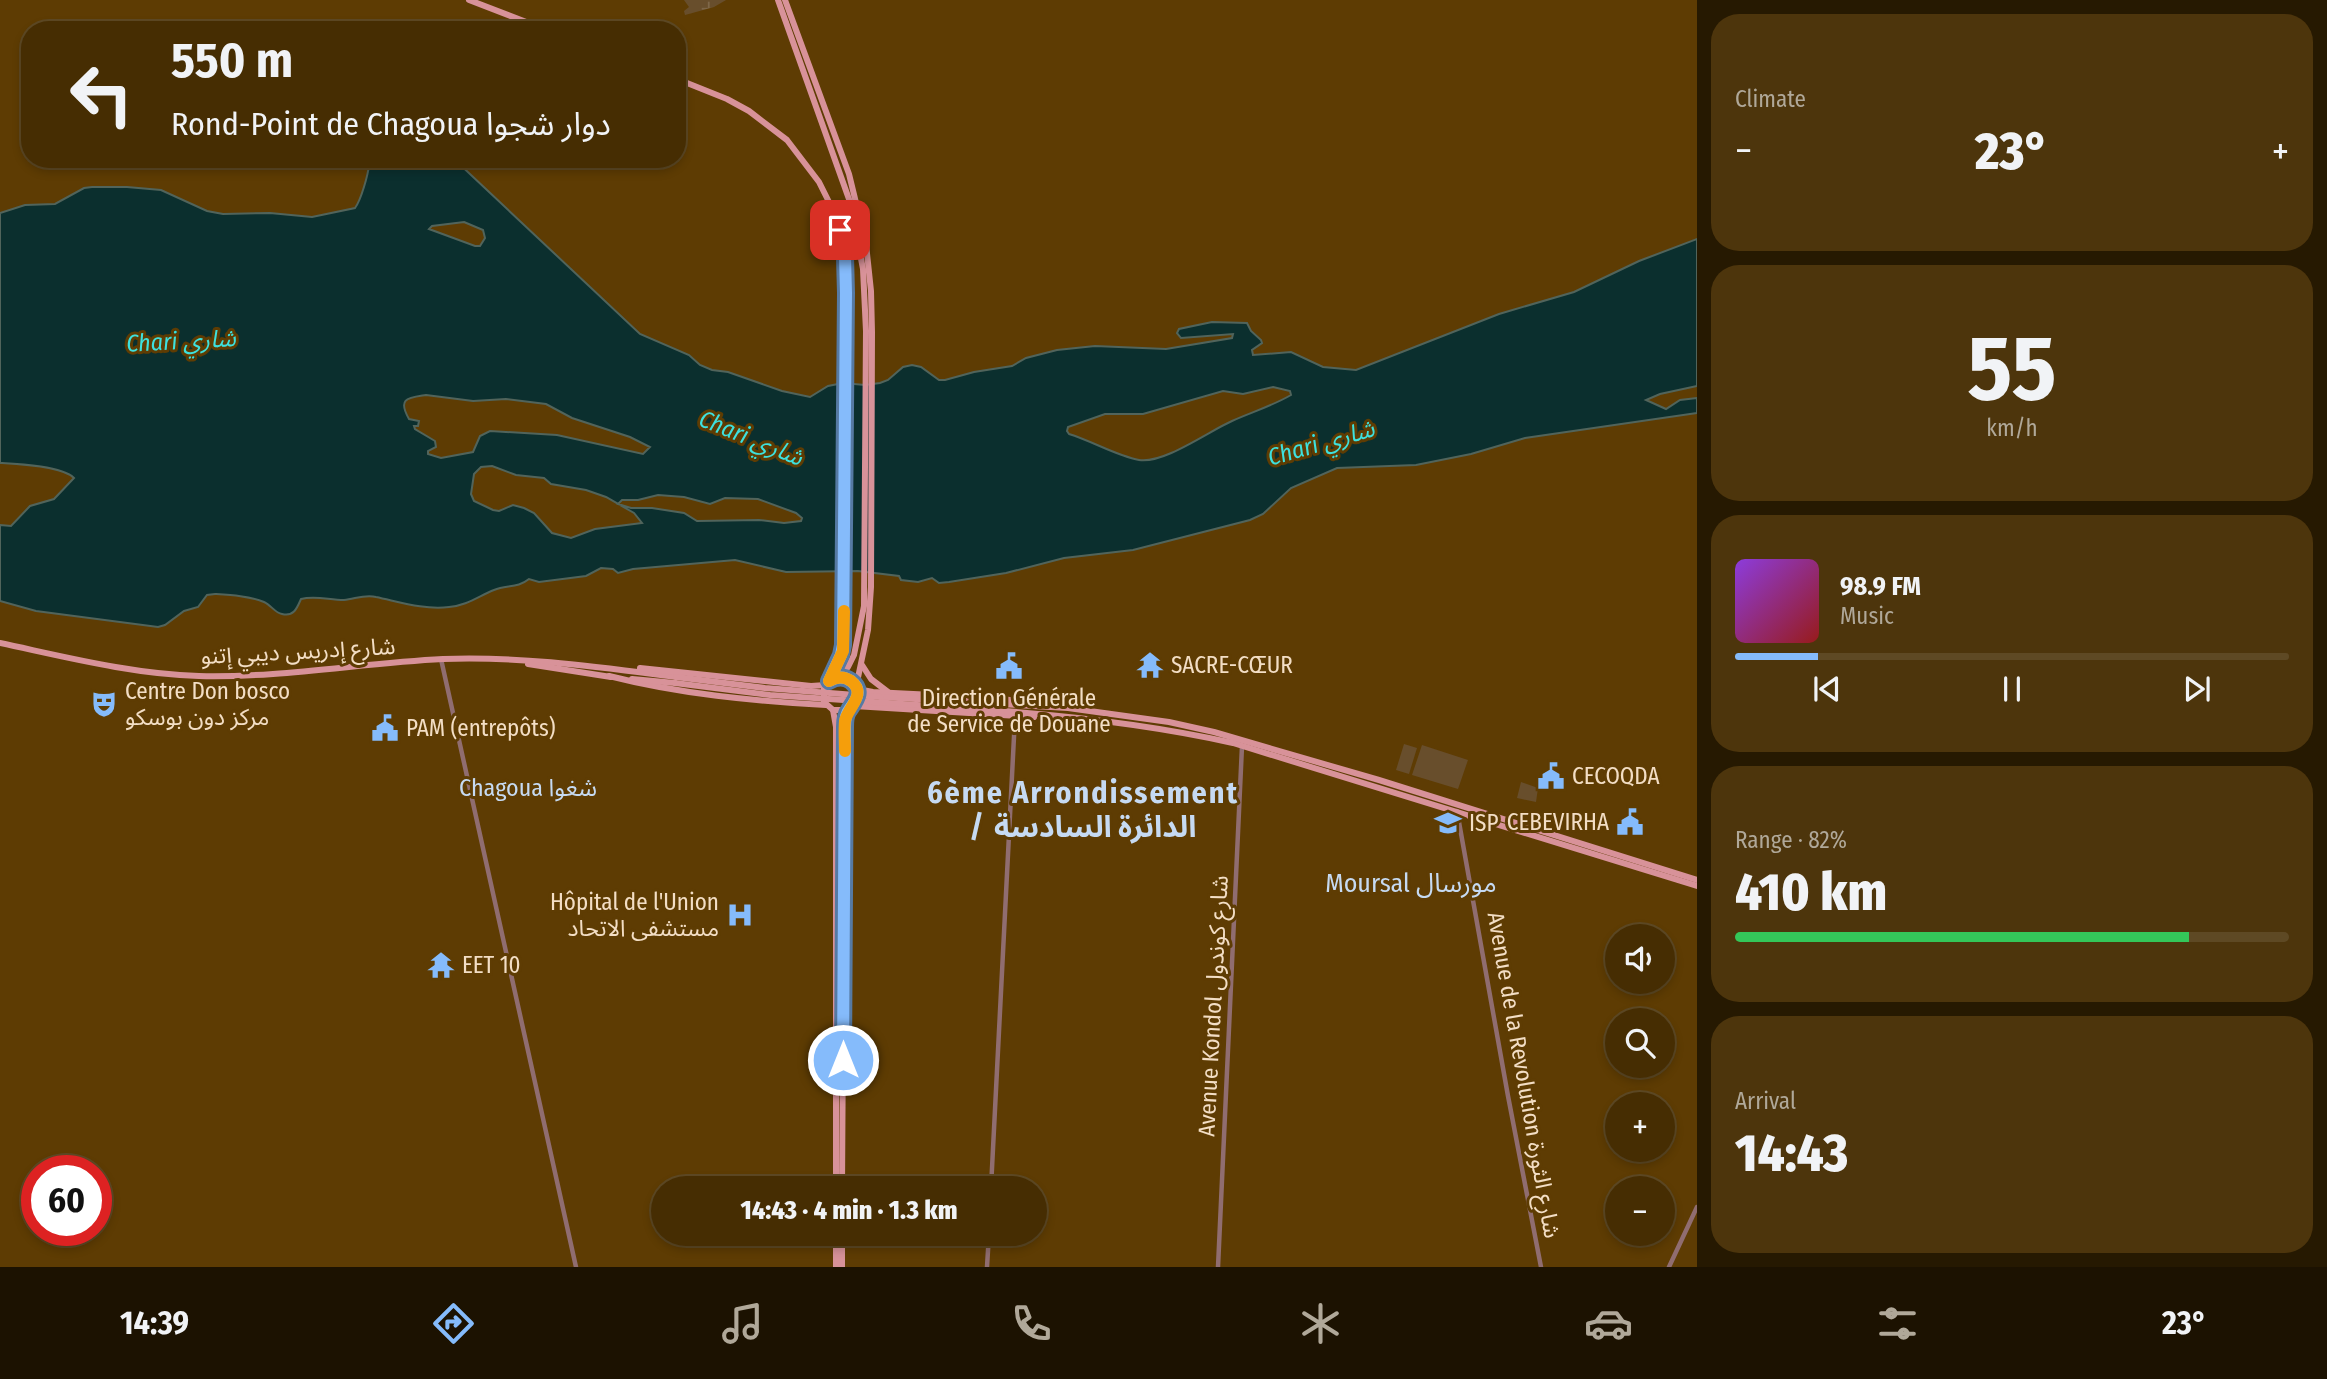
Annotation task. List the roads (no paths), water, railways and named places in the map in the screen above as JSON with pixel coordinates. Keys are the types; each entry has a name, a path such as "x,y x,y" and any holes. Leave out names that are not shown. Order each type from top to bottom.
{"main road":[{"path":"469,0 524,21"},
{"path":"778,0 829,139 856,224 865,291 869,370"},
{"path":"785,0 849,174 866,244 871,291 868,630 856,688 858,698 851,708 845,727 842,1176"},
{"path":"686,83 749,111 787,140 819,182 830,204 843,243 846,293 843,651 823,695 826,705"},
{"path":"610,668 643,668 811,686 827,683 838,677 852,662 858,644 868,587"},
{"name":"شارع إدريس ديبي إتنو","path":"0,643 134,670 196,676 279,673 441,659 543,661 610,668 676,680"},
{"name":"شارع إدريس ديبي إتنو","path":"516,660 609,676 676,680"},
{"path":"862,664 871,679 890,693"},
{"path":"609,676 644,685 747,699 826,705 833,710 844,712 851,708 1015,717 1060,716"},
{"path":"838,677 849,679 856,688 890,693 994,698 1170,722 1214,732 1697,886"},
{"path":"676,680 991,707 1168,730 1242,746 1697,880"},
{"path":"991,707 1068,708"},
{"path":"833,710 836,727 836,1176"},
{"path":"836,1246 836,1267"},
{"path":"842,1246 842,1267"}],"street":[{"path":"441,659 576,1267"},
{"path":"992,1176 1015,717"},
{"name":"Avenue Kondol شارع كوندول","path":"1218,1267 1242,746"},
{"name":"Avenue de la Revolution شارع الثورة","path":"1458,809 1541,1267"},
{"path":"1669,1267 1697,1207"},
{"path":"987,1267 988,1246"}],"water":[{"name":"Chari شاري","path":"368,168 464,168 640,334 689,355 700,365 712,370 728,372 782,391 810,397 828,386 843,383 880,383 888,380 903,367 912,365 921,367 939,380 945,380 1012,366 1026,358 1057,350 1095,346 1166,349 1232,338 1233,334 1181,338 1177,333 1179,329 1212,322 1247,323 1262,343 1252,350 1253,355 1291,352 1323,367 1356,370 1499,314 1574,292 1639,261 1697,239 1697,386 1646,400 1666,409 1680,400 1697,398 1697,413 1525,438 1471,454 1416,465 1337,468 1291,488 1263,514 1250,520 1133,550 1064,558 1006,573 949,582 939,583 932,578 918,582 901,580 899,576 858,571 786,572 735,560 633,569 618,573 613,569 601,568 586,576 539,582 529,579 521,584 494,590 461,605 440,608 372,596 344,600 312,597 301,599 294,611 286,615 258,600 215,594 207,595 198,607 184,611 158,627 36,611 0,601 0,525 11,526 30,506 54,499 74,478 50,468 0,463 0,213 25,205 55,204 84,188 127,187 161,190 207,211 223,214 270,213 312,217 355,208","holes":["464,222 483,230 485,238 480,246 429,229 432,226","1273,387 1290,391 1291,395 1232,421 1173,452 1149,460 1122,455 1067,431 1068,427 1105,414 1143,414 1223,391 1243,394","426,395 473,401 506,399 546,404 572,418 630,437 650,447 643,454 557,435 490,431 480,436 473,452 441,458 428,454 428,451 436,447 435,441 415,429 414,426 418,426 419,421 409,419 404,407 406,400","492,466 516,475 544,478 551,484 586,490 618,504 622,500 638,500 658,495 684,497 710,504 725,498 758,499 796,513 802,518 801,521 784,523 759,520 697,521 684,513 631,508 619,504 634,513 642,523 595,529 571,538 552,533 534,513 524,508 513,505 499,511 474,501 471,494 474,474 481,467"]}],"place":[{"name":"SACRE-CŒUR","path":"1150,665"},
{"name":"Direction Générale de Service de Douane","path":"1009,666"},
{"name":"Centre Don bosco مركز دون بوسكو","path":"104,704"},
{"name":"PAM (entrepôts)","path":"385,728"},
{"name":"CECOQDA","path":"1551,776"},
{"name":"CEBEVIRHA","path":"1630,822"},
{"name":"ISP","path":"1448,823"},
{"name":"Hôpital de l'Union مستشفى الاتحاد","path":"740,915"},
{"name":"EET 10","path":"441,965"}],"district":[{"name":"Chagoua شغوا","path":"528,788"},
{"name":"6ème Arrondissement / الدائرة السادسة","path":"1083,810"},
{"name":"Moursal مورسال","path":"1411,883"}]}
